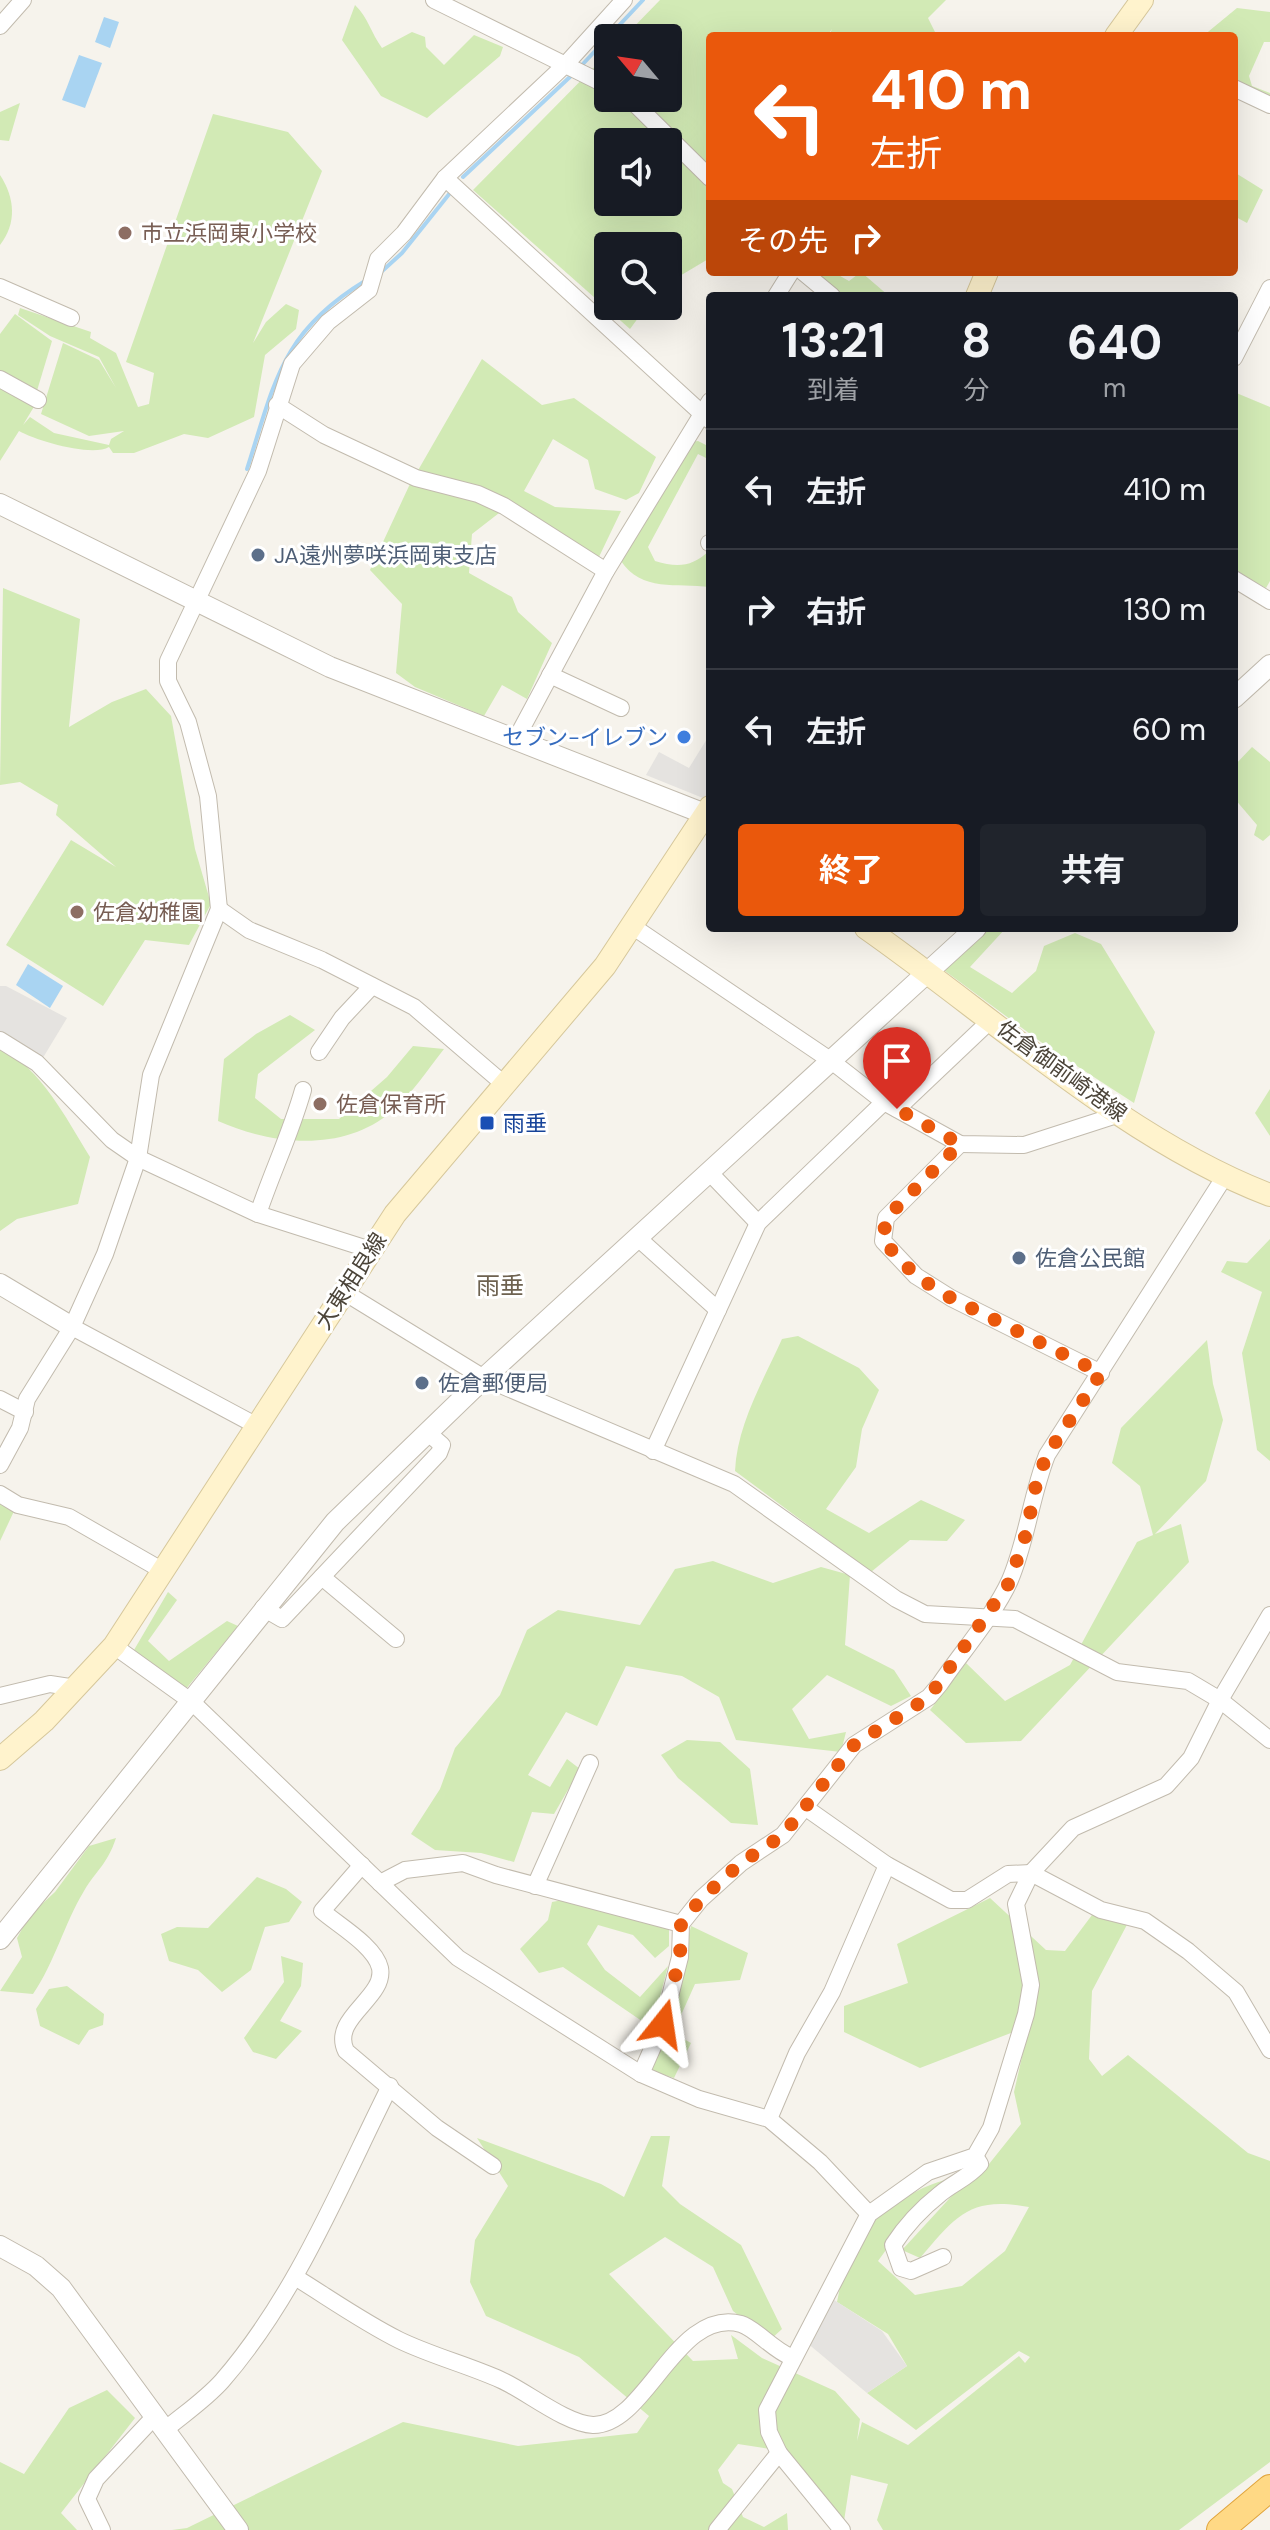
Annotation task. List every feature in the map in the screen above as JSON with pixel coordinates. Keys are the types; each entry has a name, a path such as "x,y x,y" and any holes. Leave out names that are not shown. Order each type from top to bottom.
{"highway":[{"path":"1220,2530 1270,2488"},
{"path":"1245,2530 1270,2509"}],"main road":[{"path":"1119,32 1142,0"},
{"name":"大東相良線","path":"0,1759 76,1688 114,1646 165,1572 395,1214 571,1009 632,926 706,816"},
{"name":"佐倉御前崎港線","path":"872,932 1120,1114 1225,1176 1270,1195"}],"street":[{"path":"0,26 23,0"},
{"path":"434,0 478,25 594,79"},
{"path":"0,1465 25,1412 27,1399 72,1327 105,1254 138,1158 151,1075 219,909 208,796 188,722 168,681 168,661 258,471 292,364 328,322 369,290 378,259 404,233 445,178 574,68 624,0"},
{"path":"1238,90 1270,105"},
{"path":"643,112 706,174"},
{"path":"445,178 706,411"},
{"path":"808,276 827,292"},
{"path":"0,287 71,318"},
{"path":"1238,350 1270,288"},
{"path":"0,379 38,400"},
{"path":"277,405 324,435 416,478 478,494 504,506 606,571"},
{"path":"516,739 606,571 706,414"},
{"path":"0,504 330,667 706,812"},
{"path":"1238,581 1269,598"},
{"path":"1238,694 1270,665"},
{"path":"550,675 621,708"},
{"path":"219,909 249,930 322,960 414,1007 505,1085"},
{"path":"632,926 830,1060 890,1106 960,1144 1024,1145 1079,1124 1120,1114"},
{"path":"0,1939 335,1522 484,1378 972,932"},
{"path":"319,1052 342,1018 372,986"},
{"path":"653,1451 758,1223 992,1019"},
{"path":"2,1044 37,1063 112,1140 138,1158 258,1214 371,1250"},
{"path":"258,1214 275,1162 292,1129 303,1090"},
{"path":"960,1144 886,1218 883,1241 916,1276 951,1298 1101,1373"},
{"path":"710,1173 758,1223"},
{"path":"641,2074 663,2024 680,1957 681,1924 701,1899 741,1863 783,1835 854,1745 929,1697 1009,1583 1026,1534 1037,1480 1047,1455 1225,1176"},
{"path":"639,1239 718,1310"},
{"path":"0,1284 72,1327 259,1427"},
{"path":"344,1292 484,1378 734,1484 896,1599 925,1614 987,1615 1015,1619 1117,1672 1188,1681 1220,1700 1270,1740"},
{"path":"0,1399 25,1412"},
{"path":"263,1608 282,1619 439,1453 442,1445 427,1432"},
{"path":"0,1494 18,1505 69,1517 165,1572"},
{"path":"322,1577 396,1639"},
{"path":"842,2530 779,2453 769,2432 767,2410 791,2357 869,2214 928,2172 975,2156 991,2128 1026,2014 1031,1985 1016,1904 1031,1873 1073,1828 1166,1786 1191,1758 1220,1700 1270,1615"},
{"path":"114,1646 192,1702 458,1958 641,2074 699,2099 769,2119 820,2162 869,2214"},
{"path":"0,1696 50,1684 76,1688"},
{"path":"535,1886 590,1763"},
{"path":"806,1808 887,1865 951,1900 967,1900 1008,1874 1031,1873 1101,1910 1145,1921 1188,1951 1236,1992 1270,2050"},
{"path":"380,1883 405,1870 463,1863 535,1886 681,1924"},
{"path":"362,1865 322,1911 372,1954 380,1968 379,1980 343,2031 341,2041 346,2051 437,2128 493,2166"},
{"path":"769,2119 797,2053 832,1992 887,1865"},
{"path":"102,2530 87,2499 96,2479 161,2422 220,2383 295,2277 390,2086"},
{"path":"943,2257 911,2271 901,2268 893,2245 907,2224 942,2192 971,2175 980,2164 975,2156"},
{"path":"0,2246 36,2266 61,2288 238,2530"},
{"path":"295,2277 399,2340 502,2380 579,2422 593,2425 613,2422 627,2411 672,2355 701,2332 723,2323 743,2324 774,2350 791,2357"},
{"path":"717,2530 779,2453"}],"green space":[{"path":"660,0 946,0 928,18 935,32 831,32 832,29 830,32 706,32 706,260 682,275 682,232 594,232 594,297 473,190 594,67 594,112 682,112 682,24 637,24"},
{"path":"355,5 382,48 412,32 425,37 426,47 444,65 474,35 503,47 500,56 427,118 381,96 342,40"},
{"path":"1237,8 1270,12 1270,42 1264,42 1249,76 1252,86 1270,93 1270,99 1238,84 1238,32 1208,32"},
{"path":"20,103 9,141 0,140 0,112"},
{"path":"213,114 288,132 322,171 253,343 266,322 286,304 299,310 296,329 265,355 254,417 208,438 184,434 134,453 113,453 109,447 90,450 64,446 19,431 0,461 0,383 38,400 23,425 30,417 54,433 109,445 111,439 124,431 89,436 41,414 63,343 99,360 116,388 99,357 50,336 18,315 20,308 91,332 90,338 116,353 138,407 149,404 154,373 126,362"},
{"path":"1238,174 1263,190 1247,223 1238,218"},
{"path":"0,175 9,193 12,210 9,228 0,245"},
{"path":"818,276 840,276 849,281 856,276 866,276 884,292 836,292"},
{"path":"15,314 52,341 36,394 0,371 0,334"},
{"path":"620,320 637,320 630,329"},
{"path":"482,359 542,405 574,398 656,457 639,493 626,500 595,489 588,460 553,439 524,491 555,507 621,511 597,561 512,503 472,534 469,573 512,597 518,612 552,643 527,699 502,685 484,716 415,687 396,673 402,604 370,570 409,486"},
{"path":"1238,394 1270,407 1270,581 1266,588 1238,573"},
{"path":"698,441 706,445 706,458 698,454 648,547 655,561 671,565 691,563 706,553 706,587 649,582 629,571 621,561 684,443"},
{"path":"3,588 80,619 69,727 112,702 146,689 171,716 195,849 211,904 189,945 145,940 103,1006 6,945 71,840 116,867 56,815 58,805 20,782 0,785"},
{"path":"1252,747 1270,762 1270,835 1263,841 1254,835 1257,825 1238,803 1238,762"},
{"path":"974,932 1002,932 970,967 1012,993 1036,971 1044,946 1075,933 1101,944 1155,1032 1134,1103 1049,1048 937,965"},
{"path":"290,1015 315,1030 258,1074 255,1098 281,1119 339,1119 387,1077 413,1046 444,1049 392,1111 352,1134 307,1141 284,1139 218,1121 224,1059 256,1034"},
{"path":"0,1046 40,1081 62,1110 90,1157 78,1204 17,1219 0,1231"},
{"path":"1270,1089 1270,1136 1255,1113"},
{"path":"1270,1239 1270,1461 1257,1450 1242,1353 1262,1292 1221,1272 1227,1261 1247,1263"},
{"path":"798,1336 859,1368 879,1390 862,1429 856,1467 826,1509 869,1533 921,1500 965,1520 947,1541 910,1540 871,1572 735,1471 741,1437 759,1387 782,1339"},
{"path":"1207,1340 1213,1384 1223,1420 1206,1481 1155,1534 1181,1524 1189,1562 1021,1741 966,1743 930,1710 966,1663 1005,1701 1070,1665 1137,1542 1153,1535 1140,1486 1112,1463 1121,1428"},
{"path":"0,1499 15,1509 0,1541"},
{"path":"713,1561 773,1583 821,1567 850,1575 845,1645 894,1670 911,1696 891,1706 827,1675 792,1709 809,1739 846,1732 841,1752 736,1740 719,1697 682,1676 626,1666 597,1726 566,1712 528,1775 550,1787 567,1759 580,1769 554,1814 532,1812 514,1862 481,1853 435,1850 411,1834 440,1789 455,1748 500,1695 527,1630 558,1610 640,1625 675,1569"},
{"path":"168,1592 177,1600 148,1641 169,1661 227,1621 238,1626 185,1690 134,1650"},
{"path":"687,1740 720,1742 750,1769 758,1825 731,1823 678,1778 661,1755"},
{"path":"116,1838 77,1904 33,1994 0,1991 22,1957 17,1938 30,1915 55,1892 89,1846"},
{"path":"257,1877 286,1889 302,1902 289,1922 265,1927 251,1970 222,1992 198,1970 169,1961 161,1934 177,1927 208,1928"},
{"path":"579,1897 669,1929 669,1946 655,1958 633,1935 598,1925 587,1944 605,1970 640,1997 668,1966 652,2028 563,1967 539,1973 520,1949 548,1920 552,1902"},
{"path":"990,1898 1046,1950 1065,1951 1095,1911 1130,1919 1092,1991 1089,2059 1102,2076 1128,2055 1248,2153 1270,2161 1270,2462 1179,2530 883,2530 877,2520 888,2484 851,2475 844,2521 783,2451 738,2444 718,2470 723,2483 732,2489 743,2517 764,2527 787,2513 788,2530 172,2530 187,2528 403,2422 518,2446 637,2433 649,2416 579,2357 486,2316 470,2282 475,2240 508,2186 477,2138 601,2184 624,2197 651,2136 670,2136 662,2186 680,2204 741,2245 782,2329 770,2340 733,2311 713,2267 665,2237 609,2274 693,2361 738,2359 731,2335 762,2358 835,2391 860,2419 857,2441 862,2422 908,2445 1019,2356 1025,2363 1030,2357 1019,2351 916,2430 867,2393 907,2366 888,2334 837,2302 848,2258 864,2232 888,2209 930,2185 945,2180 907,2221 878,2261 915,2295 962,2286 1005,2251 1029,2207 992,2204 978,2207 955,2220 920,2258 902,2250 971,2175 981,2174 1021,2124 1014,2092 1029,2026 920,2068 844,2032 844,2006 908,1983 897,1944"},
{"path":"691,1926 748,1953 740,1980 695,1984 673,2033 691,2043 674,2078 649,2070 668,2026"},
{"path":"281,1956 303,1963 301,1986 280,2021 302,2031 276,2059 253,2052 244,2038 284,1982"},
{"path":"67,1986 104,2014 103,2025 89,2030 79,2045 40,2026 36,2009 49,1989"},
{"path":"107,2390 135,2418 61,2513 77,2530 0,2530 0,2462 24,2474 69,2408"}],"shaded area":[{"path":"706,740 706,796 703,798 646,775 659,752 689,768"},
{"path":"0,986 6,986 67,1018 41,1061 0,1037"},
{"path":"831,2298 882,2331 907,2366 867,2393 806,2342"}],"water":[{"path":"104,17 119,22 110,48 95,42"},
{"path":"79,55 102,63 85,108 62,100"},
{"path":"28,964 63,986 50,1008 16,985"}],"waterway":[{"path":"581,66 643,0"},
{"path":"463,177 572,75"},
{"path":"380,273 402,253 450,193"},
{"path":"247,469 274,385 298,340 337,300 365,281"}],"place":[{"name":"市立浜岡東小学校","path":"125,233"},
{"name":"JA遠州夢咲浜岡東支店","path":"258,555"},
{"name":"セブン-イレブン","path":"684,737"},
{"name":"佐倉幼稚園","path":"77,912"},
{"name":"佐倉保育所","path":"320,1104"},
{"name":"雨垂","path":"487,1123"},
{"name":"佐倉公民館","path":"1019,1258"},
{"name":"佐倉郵便局","path":"422,1383"}],"district":[{"name":"雨垂","path":"500,1285"}],"route":[{"path":"663,2024 680,1957 681,1924 701,1899 741,1863 783,1835 854,1745 929,1697 1009,1583 1026,1534 1037,1480 1047,1455 1101,1373 951,1298 916,1276 883,1241 886,1218 960,1144 897,1109"}]}
